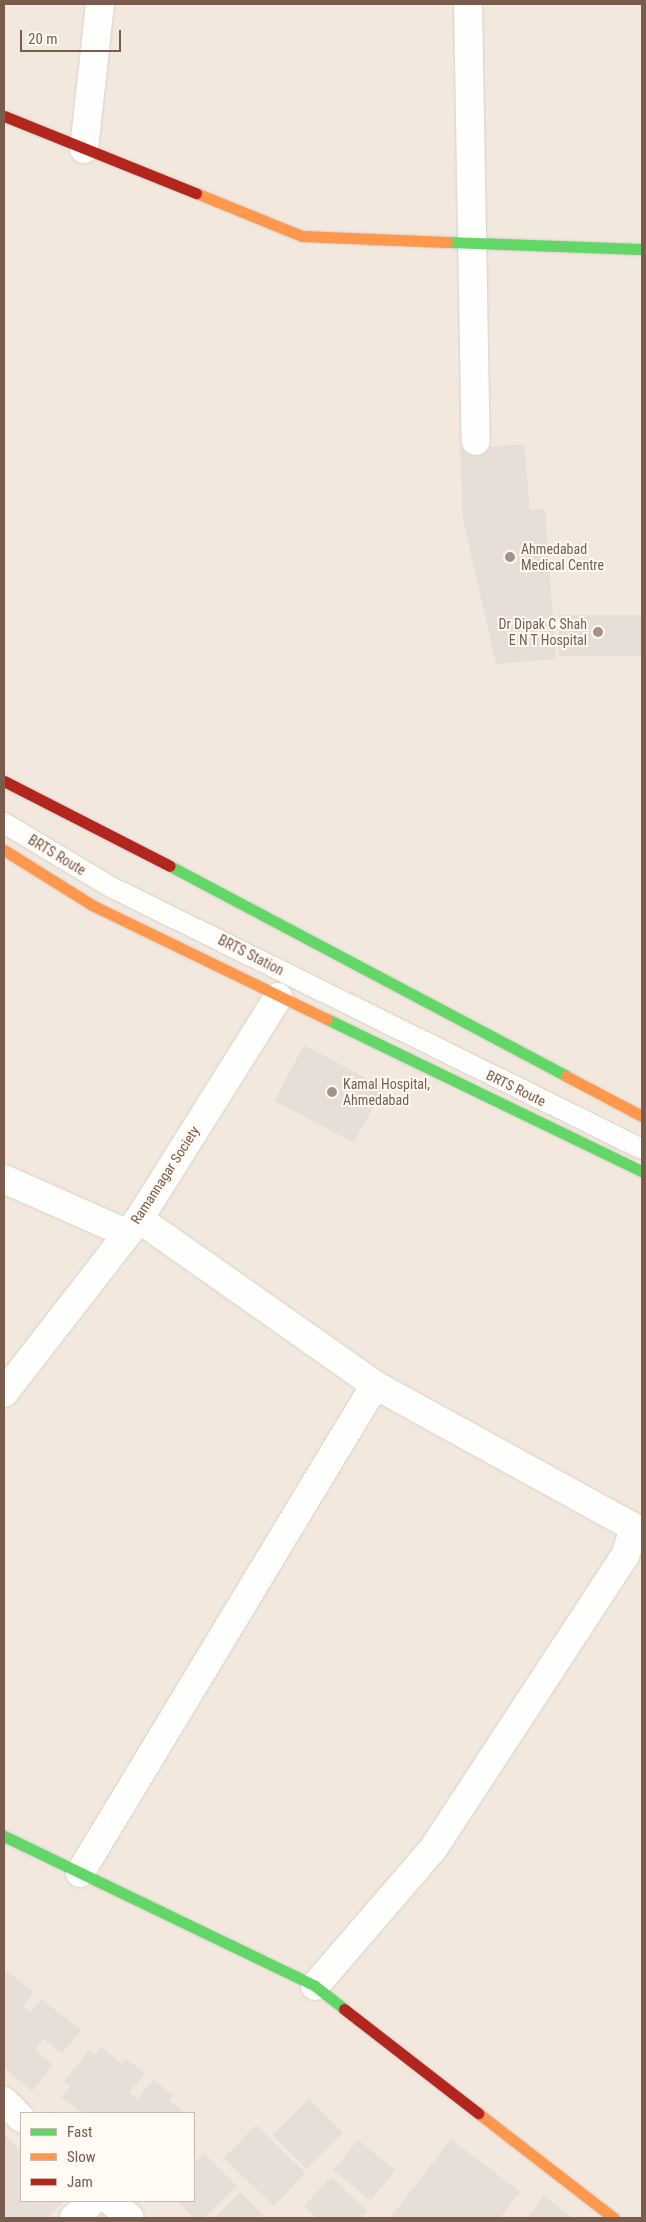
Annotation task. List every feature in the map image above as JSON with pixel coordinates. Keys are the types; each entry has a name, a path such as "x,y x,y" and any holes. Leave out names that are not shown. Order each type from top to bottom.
{"main road":[{"path":"4,116 302,236 642,249"},
{"path":"4,781 148,854 642,1116"},
{"path":"4,850 92,905 278,997 642,1171"},
{"path":"4,1836 315,1986 614,2218"}],"street":[{"path":"84,148 100,4"},
{"path":"468,4 476,441"},
{"name":"Ramannagar Society","path":"4,1393 132,1226 278,997"},
{"path":"4,1179 132,1226 375,1385 638,1530 625,1556 433,1849 315,1986"},
{"path":"80,1873 375,1385"},
{"path":"4,2102 20,2117"},
{"path":"74,2218 92,2202"},
{"path":"112,2202 130,2218"}],"lane":[{"name":"BRTS Route","path":"4,823 111,887"},
{"name":"BRTS Station","path":"111,887 390,1026"},
{"name":"BRTS Route","path":"390,1026 642,1149"}],"shaded area":[{"path":"4,4 642,4 642,2218 4,2218"}],"building":[{"path":"524,444 530,510 545,509 556,659 496,664 463,519 460,449"},
{"path":"559,615 642,615 642,656 559,656"},
{"path":"304,1045 383,1087 354,1143 274,1101"},
{"path":"4,1969 34,1992 23,2006 31,2012 41,1999 81,2030 62,2053 44,2039 35,2050 53,2065 32,2091 4,2068"},
{"path":"101,2047 122,2064 126,2059 145,2073 129,2093 137,2099 153,2080 173,2095 169,2100 184,2112 81,2112 61,2097 70,2087 64,2082 89,2050 95,2055"},
{"path":"309,2099 343,2133 307,2169 273,2135"},
{"path":"256,2125 306,2173 274,2206 224,2158"},
{"path":"4,2134 20,2150 20,2202 63,2202 47,2218 4,2218"},
{"path":"451,2139 520,2192 500,2218 390,2218"},
{"path":"358,2140 395,2170 371,2201 333,2170"},
{"path":"204,2153 237,2186 205,2218 194,2218 178,2202 195,2202 195,2162"},
{"path":"331,2177 368,2211 361,2218 317,2218 304,2206"},
{"path":"240,2192 265,2216 215,2218"},
{"path":"544,2196 573,2218 527,2218"}],"traffic: fast":[{"path":"447,242 642,249"},
{"path":"170,866 566,1076"},
{"path":"327,1019 642,1171"},
{"path":"4,1836 315,1986 344,2009"}],"traffic: slow":[{"path":"196,193 302,236 447,242"},
{"path":"4,850 92,905 327,1019"},
{"path":"566,1076 642,1116"},
{"path":"478,2113 614,2218"}],"traffic: jam":[{"path":"4,116 196,193"},
{"path":"4,781 170,866"},
{"path":"344,2009 478,2113"}],"place":[{"name":"Ahmedabad Medical Centre","path":"510,557"},
{"name":"Dr Dipak C Shah E N T Hospital","path":"598,632"},
{"name":"Kamal Hospital, Ahmedabad","path":"332,1092"}]}
